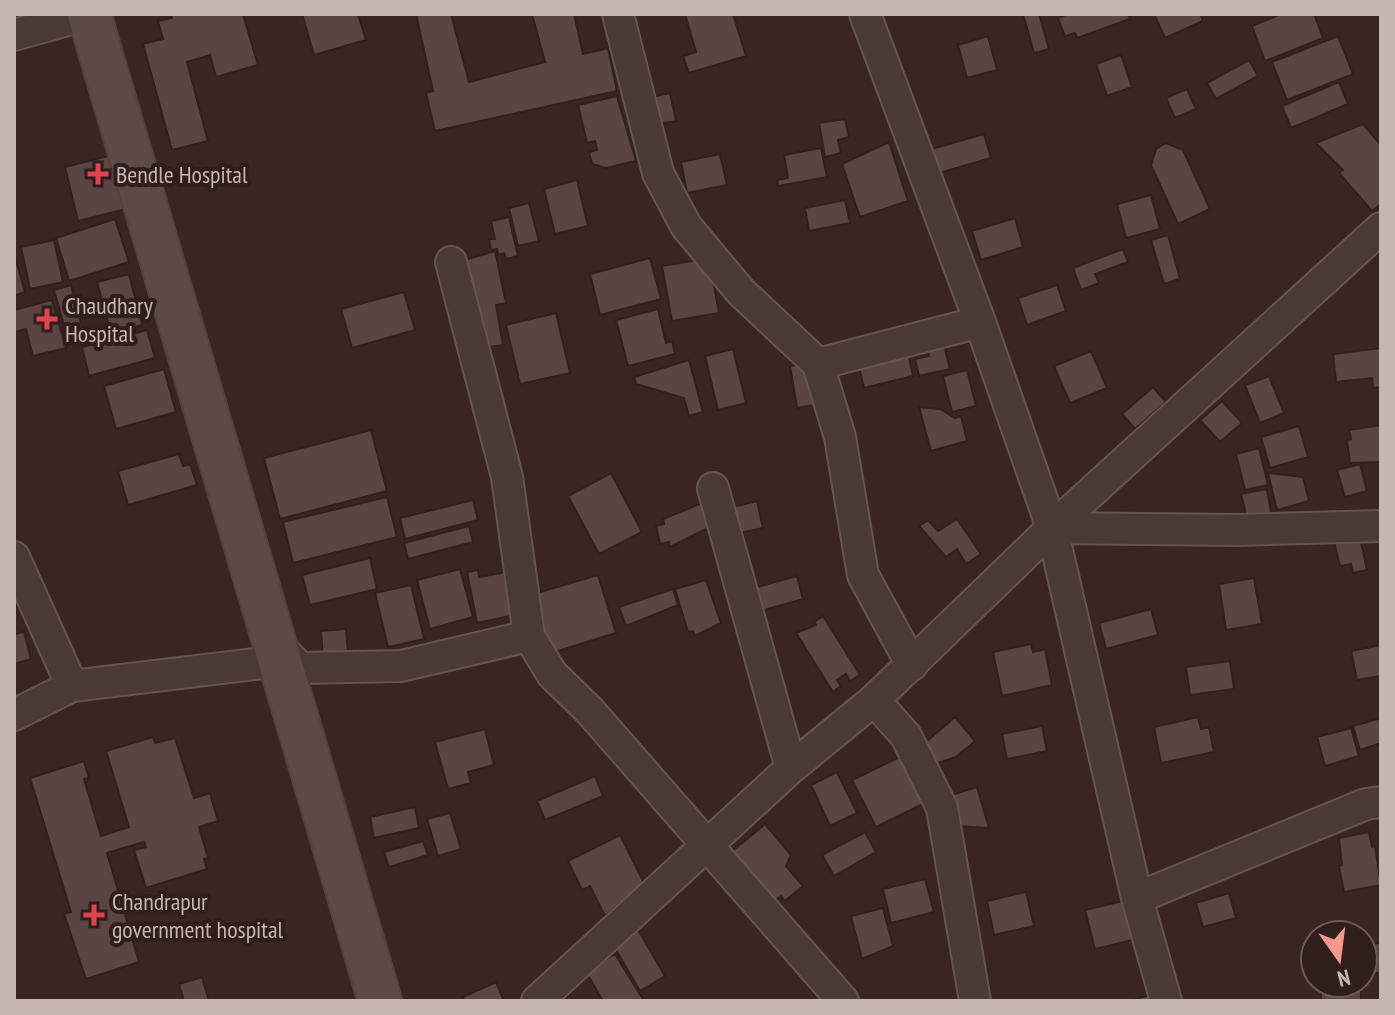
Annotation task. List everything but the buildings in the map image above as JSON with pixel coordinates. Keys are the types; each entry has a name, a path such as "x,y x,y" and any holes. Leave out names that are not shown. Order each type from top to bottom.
{"main road":[{"path":"89,14 380,1001"}],"street":[{"path":"14,35 89,14"},
{"path":"618,14 666,194 686,226 741,292 818,364 840,437 863,575 912,665"},
{"path":"865,14 980,322 1052,528 1137,898 1166,1001"},
{"path":"537,1001 791,768 874,700 1052,528 1381,228"},
{"path":"451,262 507,477 529,636 552,674 590,711 843,1001"},
{"path":"818,364 980,322"},
{"path":"713,488 791,768"},
{"path":"1052,528 1237,530 1381,526"},
{"path":"14,557 72,686"},
{"path":"14,715 72,686 278,652 300,668 401,666 529,636"},
{"path":"874,700 906,736 942,808 975,1001"},
{"path":"1137,898 1366,804 1381,802"}],"place":[{"name":"Bendle Hospital","path":"98,174"},
{"name":"Chaudhary Hospital","path":"47,319"},
{"name":"Chandrapur government hospital","path":"94,915"}]}
